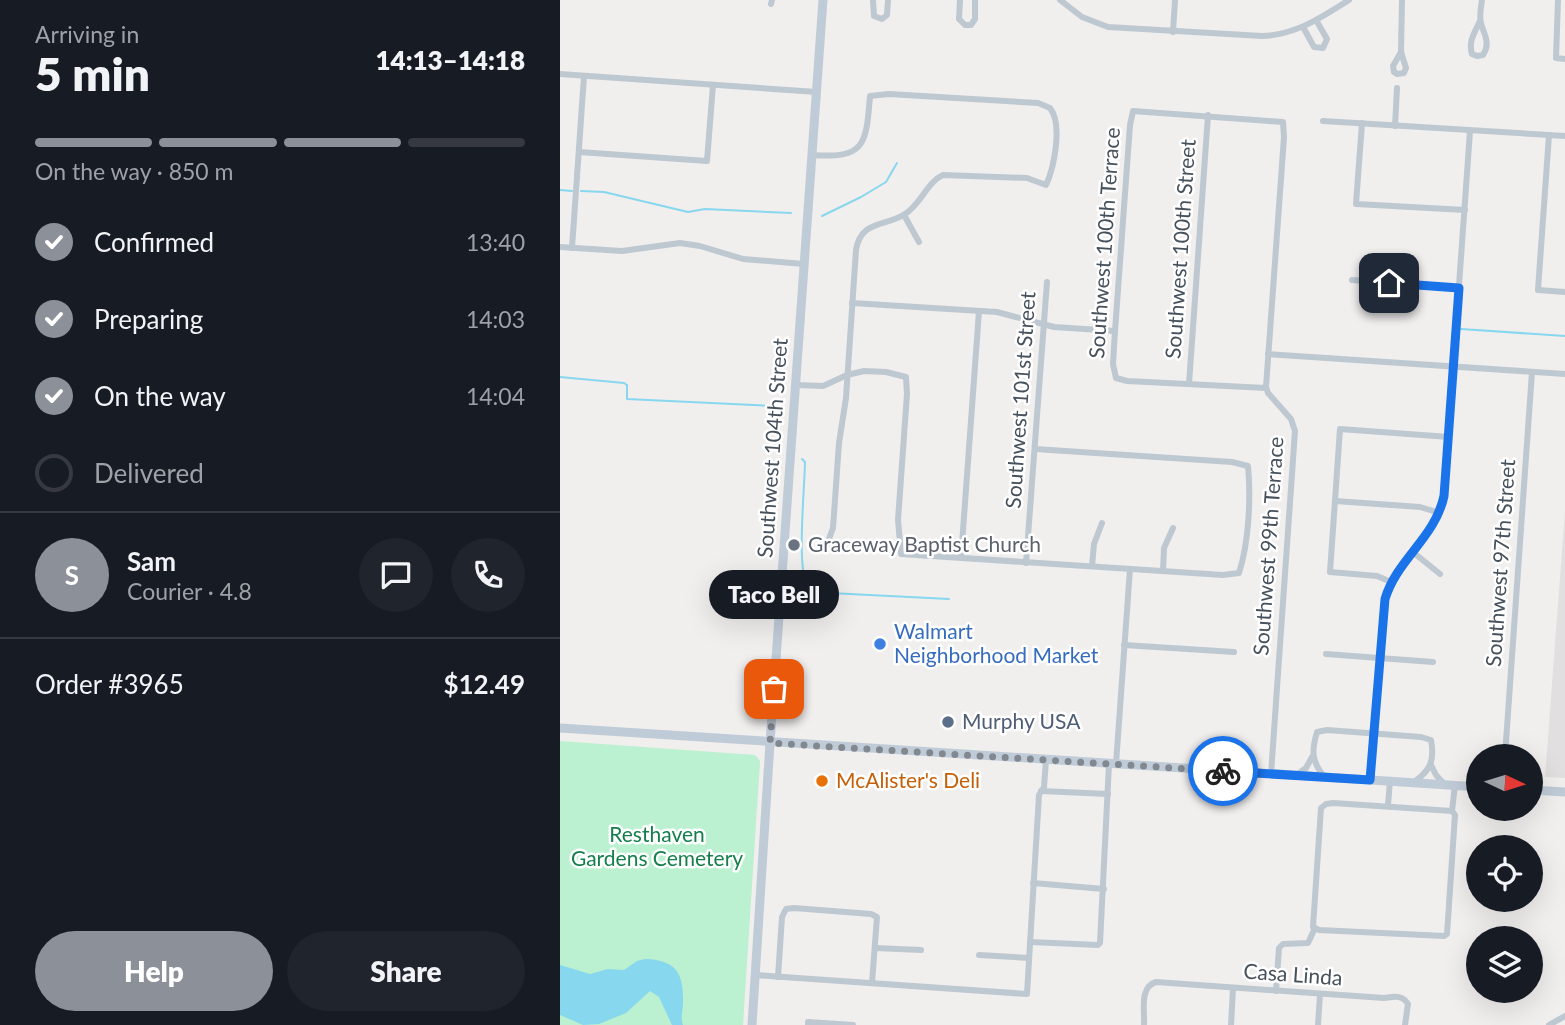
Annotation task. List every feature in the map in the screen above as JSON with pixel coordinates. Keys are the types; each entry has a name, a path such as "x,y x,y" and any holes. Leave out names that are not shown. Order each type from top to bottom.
{"main road":[{"name":"Southwest 104th Street","path":"752,1025 823,0"},
{"path":"560,728 1466,786"},
{"path":"1544,791 1565,792"}],"street":[{"path":"873,0 873,13 879,19 887,15 888,0"},
{"path":"960,0 959,19 965,25 971,25 974,21 975,0"},
{"path":"1174,32 1175,0"},
{"path":"1062,1 1073,12 1100,25 1116,28 1268,36 1303,27 1349,0"},
{"path":"1401,52 1402,0"},
{"path":"1480,22 1487,40 1486,52 1479,57 1472,54 1470,49 1472,35 1480,22 1482,0"},
{"path":"1558,0 1556,58 1565,59"},
{"path":"1303,27 1314,47 1323,48 1327,39 1316,20"},
{"path":"560,74 817,92"},
{"path":"572,248 584,76"},
{"path":"579,152 707,161 713,85"},
{"path":"1395,125 1397,88"},
{"path":"812,155 841,156 859,146 867,134 870,96 889,94 1030,102 1043,104 1053,110 1056,124 1053,170 1046,185 1027,178 947,174 937,178 917,204 904,215 872,226 860,235 856,250 833,528 826,547"},
{"name":"Southwest 100th Terrace","path":"1189,384 1126,381 1115,378 1115,331 1133,111 1208,115"},
{"path":"1189,384 1266,388 1284,137 1283,122 1208,115"},
{"name":"Southwest 100th Street","path":"1189,384 1208,115"},
{"path":"1323,121 1565,136"},
{"path":"1362,123 1356,204 1465,211"},
{"path":"1370,780 1383,606 1391,582 1431,530 1440,513 1444,496 1470,131"},
{"path":"1549,135 1538,290 1565,292"},
{"path":"904,215 919,242"},
{"path":"560,247 622,251 680,243 701,246 743,259 804,264"},
{"path":"1352,281 1459,288"},
{"name":"Southwest 101st Street","path":"1026,562 1047,282"},
{"path":"852,303 1004,313 1043,325 1115,331"},
{"path":"961,558 979,311"},
{"path":"1268,354 1565,374"},
{"path":"796,385 823,386 847,374 872,371 905,377 907,394 897,530 901,554 1223,575 1239,573 1244,556 1248,466 1232,462 1035,449"},
{"name":"Southwest 97th Street","path":"1507,744 1532,372"},
{"name":"Southwest 99th Terrace","path":"1266,388 1293,422 1295,431 1271,774"},
{"path":"1391,582 1374,575 1330,572 1340,429 1449,437"},
{"path":"1335,501 1420,507 1440,513"},
{"path":"1092,566 1094,544 1101,523"},
{"path":"1163,571 1164,548 1173,528"},
{"path":"1413,553 1440,573"},
{"path":"1030,942 1098,945 1102,934 1108,794 1130,569"},
{"path":"1124,645 1234,652"},
{"path":"1326,654 1433,662"},
{"path":"1295,776 1306,768 1312,757 1317,733 1327,730 1420,737 1431,740 1431,765 1436,775 1450,785 1452,811 1455,815 1447,934 1319,930 1313,927 1313,916 1321,808 1333,803 1452,811"},
{"path":"1312,757 1325,778"},
{"path":"755,975 1027,994 1041,791 1046,760"},
{"path":"1413,783 1425,775 1431,765"},
{"path":"1388,806 1390,782"},
{"path":"1041,791 1108,794"},
{"path":"1034,883 1104,888"},
{"path":"778,977 782,918 786,909 872,914 877,917 872,984"},
{"path":"1276,991 1279,948 1283,944 1308,943 1315,928"},
{"path":"874,948 922,950"},
{"path":"979,956 1029,958"},
{"name":"Casa Linda","path":"1144,1025 1145,992 1151,984 1402,998 1408,1007 1405,1025"},
{"path":"1231,1025 1233,989"},
{"path":"1318,1025 1320,994"},
{"path":"1549,1025 1565,1017"},
{"path":"808,1023 853,1025"}],"shaded area":[{"path":"1565,511 1565,778 1545,777"}],"green space":[{"name":"Resthaven Gardens Cemetery","path":"560,741 755,755 760,761 743,1025 560,1025"}],"water":[{"path":"645,959 671,965 680,976 683,1025 672,1025 659,997 650,991 626,1013 599,1024 583,1025 560,1015 560,965 590,974 608,969 624,970"}],"waterway":[{"path":"822,216 886,182 897,163"},
{"path":"560,190 572,191"},
{"path":"581,191 604,192 688,212 705,209 791,213"},
{"path":"1461,329 1565,336"},
{"path":"560,377 624,383 627,385 627,399 775,406"},
{"path":"802,459 805,462 803,569 805,583 810,592 949,599"}],"way so far":[{"path":"774,689 770,743 1223,771"}],"place":[{"name":"Graceway Baptist Church","path":"794,545"},
{"name":"Walmart Neighborhood Market","path":"880,644"},
{"name":"Taco Bell","path":"774,689"},
{"name":"Murphy USA","path":"948,722"},
{"name":"McAlister's Deli","path":"822,781"}],"route":[{"path":"1223,771 1370,780 1385,599 1395,575 1431,530 1440,513 1444,496 1459,288 1389,283"}]}
